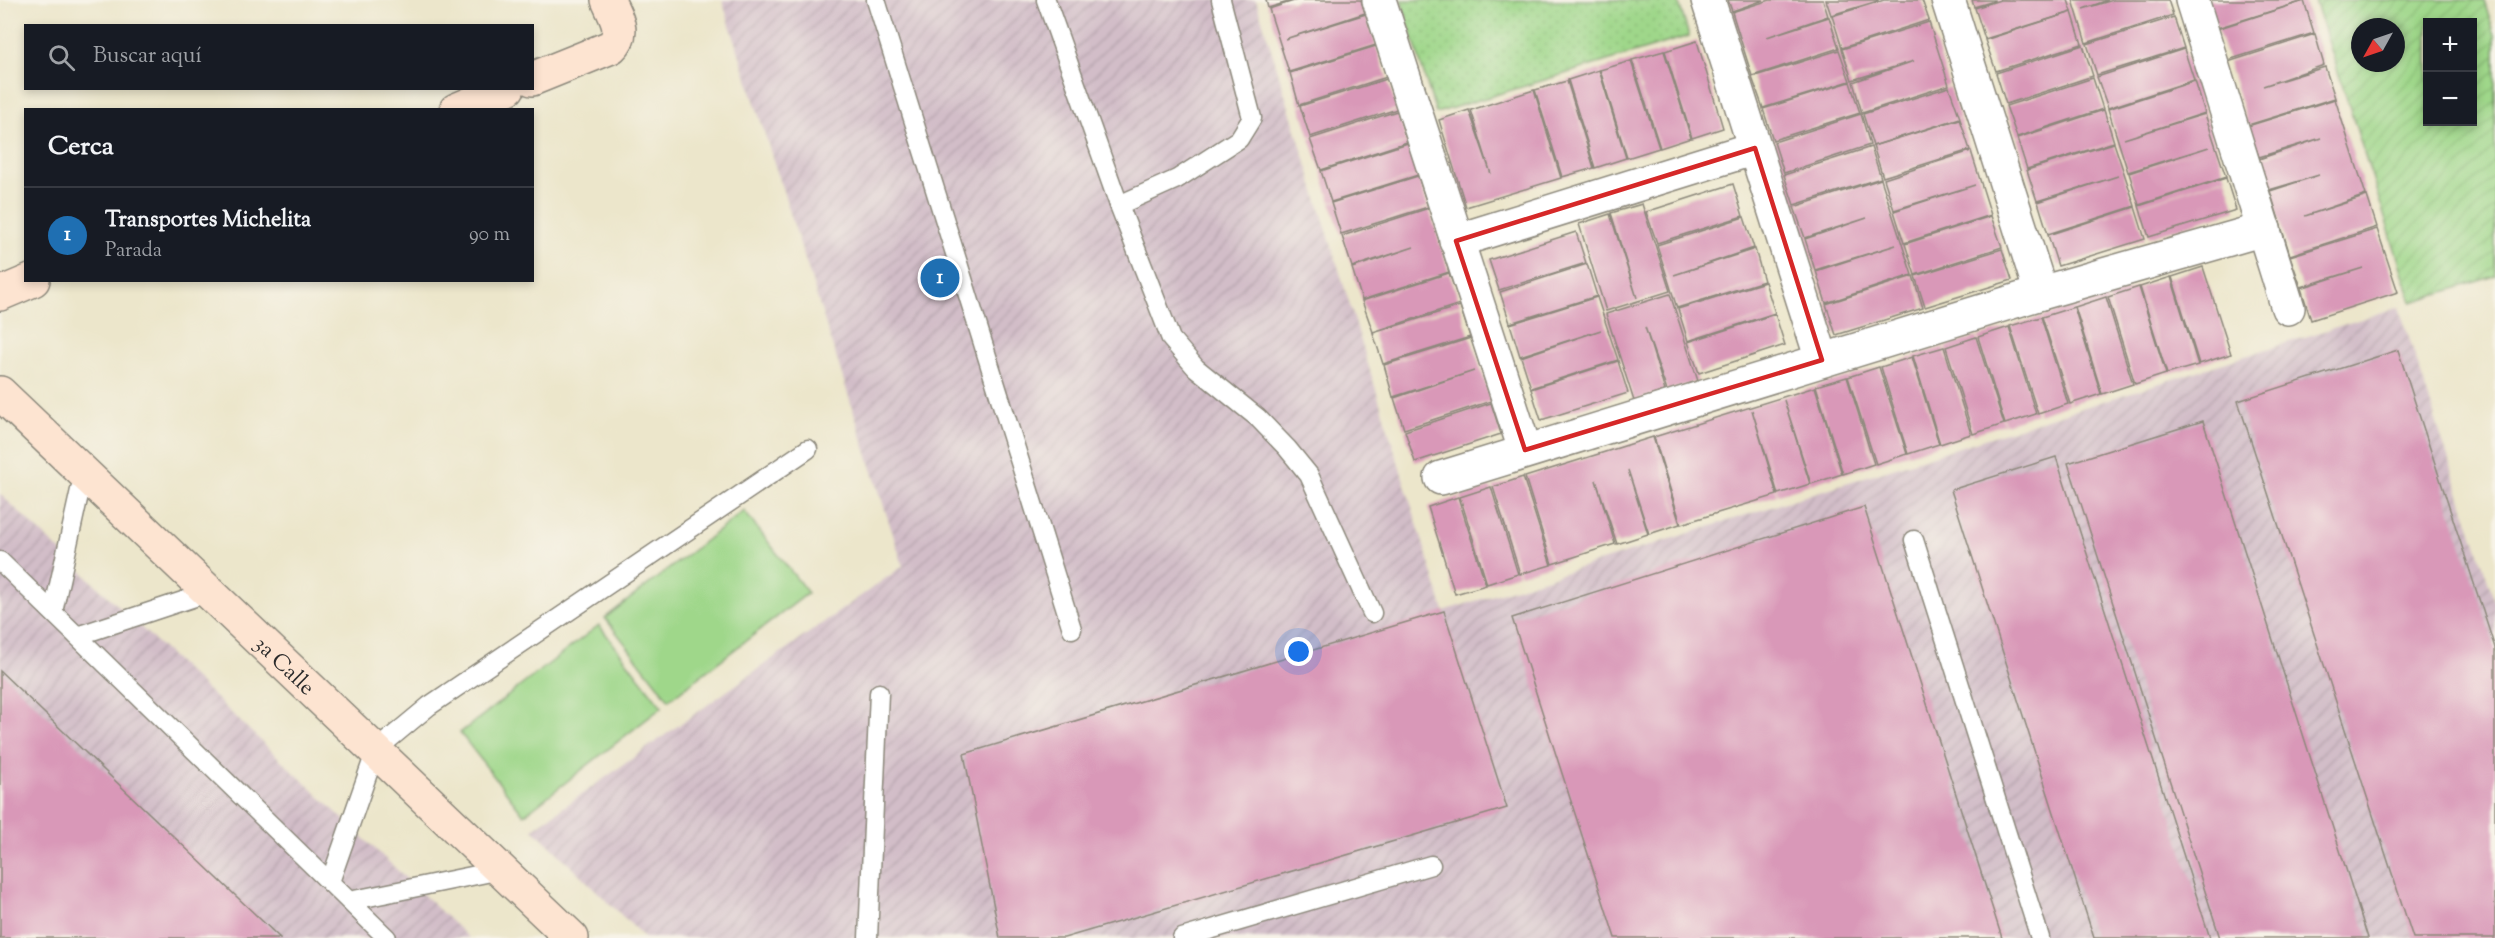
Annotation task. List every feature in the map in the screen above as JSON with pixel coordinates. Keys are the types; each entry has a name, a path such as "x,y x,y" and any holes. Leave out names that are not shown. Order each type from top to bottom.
{"main road":[{"path":"534,78 611,47 619,40 620,31 608,0"},
{"path":"461,108 503,90"},
{"path":"0,294 28,282"},
{"name":"3a Calle","path":"0,393 572,938"}],"street":[{"path":"1379,0 1525,450"},
{"path":"1708,0 1822,360"},
{"path":"1948,0 2041,293"},
{"path":"2192,0 2288,308"},
{"path":"1456,241 1755,148"},
{"path":"1441,478 1525,450 2041,293 2264,228"}],"lane":[{"path":"876,0 1072,629"},
{"path":"1046,0 1119,205 1171,339 1196,368 1258,418 1309,475 1372,613"},
{"path":"1119,205 1177,179 1239,139 1252,118 1221,0"},
{"path":"330,882 376,750 429,705 808,449"},
{"path":"52,612 84,472"},
{"path":"1914,540 2040,938"},
{"path":"0,561 387,938"},
{"path":"77,636 210,592"},
{"path":"868,938 879,693"},
{"path":"1182,938 1431,865"},
{"path":"349,901 501,870"}],"highlighted area":[{"path":"1755,148 1822,360 1525,450 1456,241"}],"shaded area":[{"path":"722,0 1256,0 1444,611 2399,307 2495,602 2495,938 645,938 533,829 903,566"},
{"path":"0,494 469,938 0,938"}],"green space":[{"path":"1401,0 1678,0 1689,36 1436,113"},
{"path":"2315,0 2484,0 2495,35 2495,276 2412,302"},
{"path":"744,511 808,593 669,700 605,618"},
{"path":"599,625 662,707 524,815 460,733"}],"building":[{"path":"1266,0 1291,0 1291,1 1268,8"},
{"path":"1297,0 1361,0 1365,13 1285,39 1366,14 1376,45 1289,72 1269,9"},
{"path":"1728,0 1764,0 1732,11"},
{"path":"1770,0 1823,0 1828,16 1767,37 1829,17 1839,48 1752,76 1732,12"},
{"path":"1826,0 1878,0 1878,1 1831,15"},
{"path":"1884,0 1922,0 1929,20 1842,48 1832,16"},
{"path":"1972,0 1994,0 1994,1 1974,7"},
{"path":"2000,0 2068,0 2072,12 1985,39 1975,8"},
{"path":"2073,0 2108,0 2083,9 2113,0 2168,0 2173,15 2086,43"},
{"path":"2208,0 2304,0 2304,1 2217,28"},
{"path":"2304,1 2314,33 2228,60 2217,29"},
{"path":"2072,12 2082,44 1996,71 1985,40"},
{"path":"2174,17 2184,48 2097,75 2087,44"},
{"path":"1929,22 1949,85 1862,113 1853,82 1914,61 1852,80 1842,49"},
{"path":"2315,34 2324,65 2263,86 2325,67 2335,98 2248,125 2228,62"},
{"path":"1697,41 1723,128 1692,138 1665,51"},
{"path":"2083,45 2093,76 2006,104 1996,73"},
{"path":"1376,46 1387,77 1299,105 1290,73"},
{"path":"2184,49 2194,80 2108,108 2097,77"},
{"path":"1839,50 1850,81 1763,108 1752,77"},
{"path":"1664,51 1691,138 1660,148 1632,60"},
{"path":"1631,61 1659,148 1627,158 1600,70"},
{"path":"1599,70 1626,158 1595,168 1568,80"},
{"path":"2093,78 2103,109 2017,137 2006,106"},
{"path":"1387,79 1397,109 1310,137 1300,106"},
{"path":"1567,81 1594,168 1562,177 1535,90"},
{"path":"2195,81 2205,113 2124,139 2205,114 2226,177 2139,205 2129,173 2209,147 2128,172 2108,109"},
{"path":"1850,82 1860,113 1773,140 1763,109"},
{"path":"1949,87 1960,118 1873,146 1863,114"},
{"path":"1534,90 1561,178 1466,207 1439,120 1469,110 1491,174 1471,110"},
{"path":"2335,99 2366,195 2305,216 2367,196 2377,227 2290,255 2270,191 2319,175 2269,190 2259,159 2321,138 2259,157 2248,126"},
{"path":"2104,110 2114,142 2027,169 2017,138"},
{"path":"1397,111 1407,142 1321,170 1310,139"},
{"path":"1861,114 1870,145 1784,173 1774,142"},
{"path":"1960,119 1970,150 1883,177 1873,146"},
{"path":"1408,143 1418,175 1331,202 1321,171"},
{"path":"2114,143 2135,206 2048,234 2038,202 2118,176 2037,201 2027,170"},
{"path":"1871,147 1881,178 1794,205 1784,175"},
{"path":"1971,151 1991,215 1904,243 1894,211 1975,185 1894,210 1884,179"},
{"path":"1418,176 1428,207 1341,234 1331,203"},
{"path":"2226,178 2236,210 2149,237 2139,206"},
{"path":"1881,179 1912,275 1826,303 1816,271 1896,245 1815,270 1805,239 1867,218 1805,238 1794,207"},
{"path":"1733,184 1743,216 1657,243 1646,212"},
{"path":"1642,204 1670,291 1606,311 1579,224 1610,214 1637,298 1611,213"},
{"path":"2135,207 2145,239 2058,266 2048,235"},
{"path":"1429,208 1449,272 1362,300 1352,268 1414,247 1352,267 1342,236"},
{"path":"1991,216 2002,247 1915,275 1905,244"},
{"path":"1744,217 1754,248 1674,275 1755,249 1764,281 1677,308 1657,245"},
{"path":"2377,229 2398,292 2311,320 2301,288 2363,268 2301,287 2290,256"},
{"path":"1576,232 1586,263 1499,290 1489,260"},
{"path":"2002,249 2012,280 1925,307 1915,276"},
{"path":"1587,264 1597,296 1510,323 1500,292"},
{"path":"2203,267 2231,354 2199,364 2172,277"},
{"path":"1449,273 1460,304 1373,332 1362,301"},
{"path":"1913,276 1923,308 1836,335 1826,304"},
{"path":"2171,277 2198,365 2167,374 2140,287"},
{"path":"1765,282 1775,313 1688,341 1678,309"},
{"path":"2139,287 2166,374 2135,384 2108,297"},
{"path":"1670,294 1698,381 1667,391 1645,327 1665,391 1634,401 1606,314"},
{"path":"1597,297 1618,360 1531,388 1521,357 1601,330 1520,356 1510,324"},
{"path":"2106,297 2133,384 2102,394 2075,307"},
{"path":"1460,306 1470,337 1383,364 1373,333"},
{"path":"2074,307 2101,394 2070,404 2042,317"},
{"path":"1775,314 1785,345 1699,373 1688,342"},
{"path":"2041,317 2068,404 2038,414 2010,326"},
{"path":"2009,327 2036,414 2005,424 1978,337"},
{"path":"1976,337 2004,424 1973,434 1946,347"},
{"path":"1471,338 1491,401 1404,429 1394,398 1474,371 1393,397 1384,365"},
{"path":"1944,347 1971,434 1940,444 1913,356"},
{"path":"2398,350 2495,648 2495,938 2413,938 2238,401"},
{"path":"1912,357 1939,444 1908,454 1881,367"},
{"path":"1618,361 1628,393 1541,420 1531,389"},
{"path":"1879,367 1907,454 1876,464 1848,377"},
{"path":"1847,377 1874,464 1843,474 1816,386"},
{"path":"1815,387 1842,474 1811,484 1784,400 1810,484 1778,494 1752,410 1777,495 1681,524 1654,437"},
{"path":"1491,403 1501,434 1415,462 1405,431"},
{"path":"2203,421 2368,938 2220,938 2068,463"},
{"path":"1653,437 1680,524 1649,534 1628,470 1648,534 1617,544 1596,480 1615,544 1552,564 1525,477"},
{"path":"2056,457 2210,938 2094,938 1951,490"},
{"path":"1523,477 1551,565 1520,574 1493,487"},
{"path":"1491,487 1518,574 1487,584 1460,497"},
{"path":"1458,497 1486,585 1455,594 1428,507"},
{"path":"1864,507 2002,938 1615,938 1512,618"},
{"path":"1444,611 1507,808 1064,938 1000,938 964,754"},
{"path":"0,671 280,938 0,938"}],"place":[{"name":"Transportes Michelita","path":"940,278"}]}
